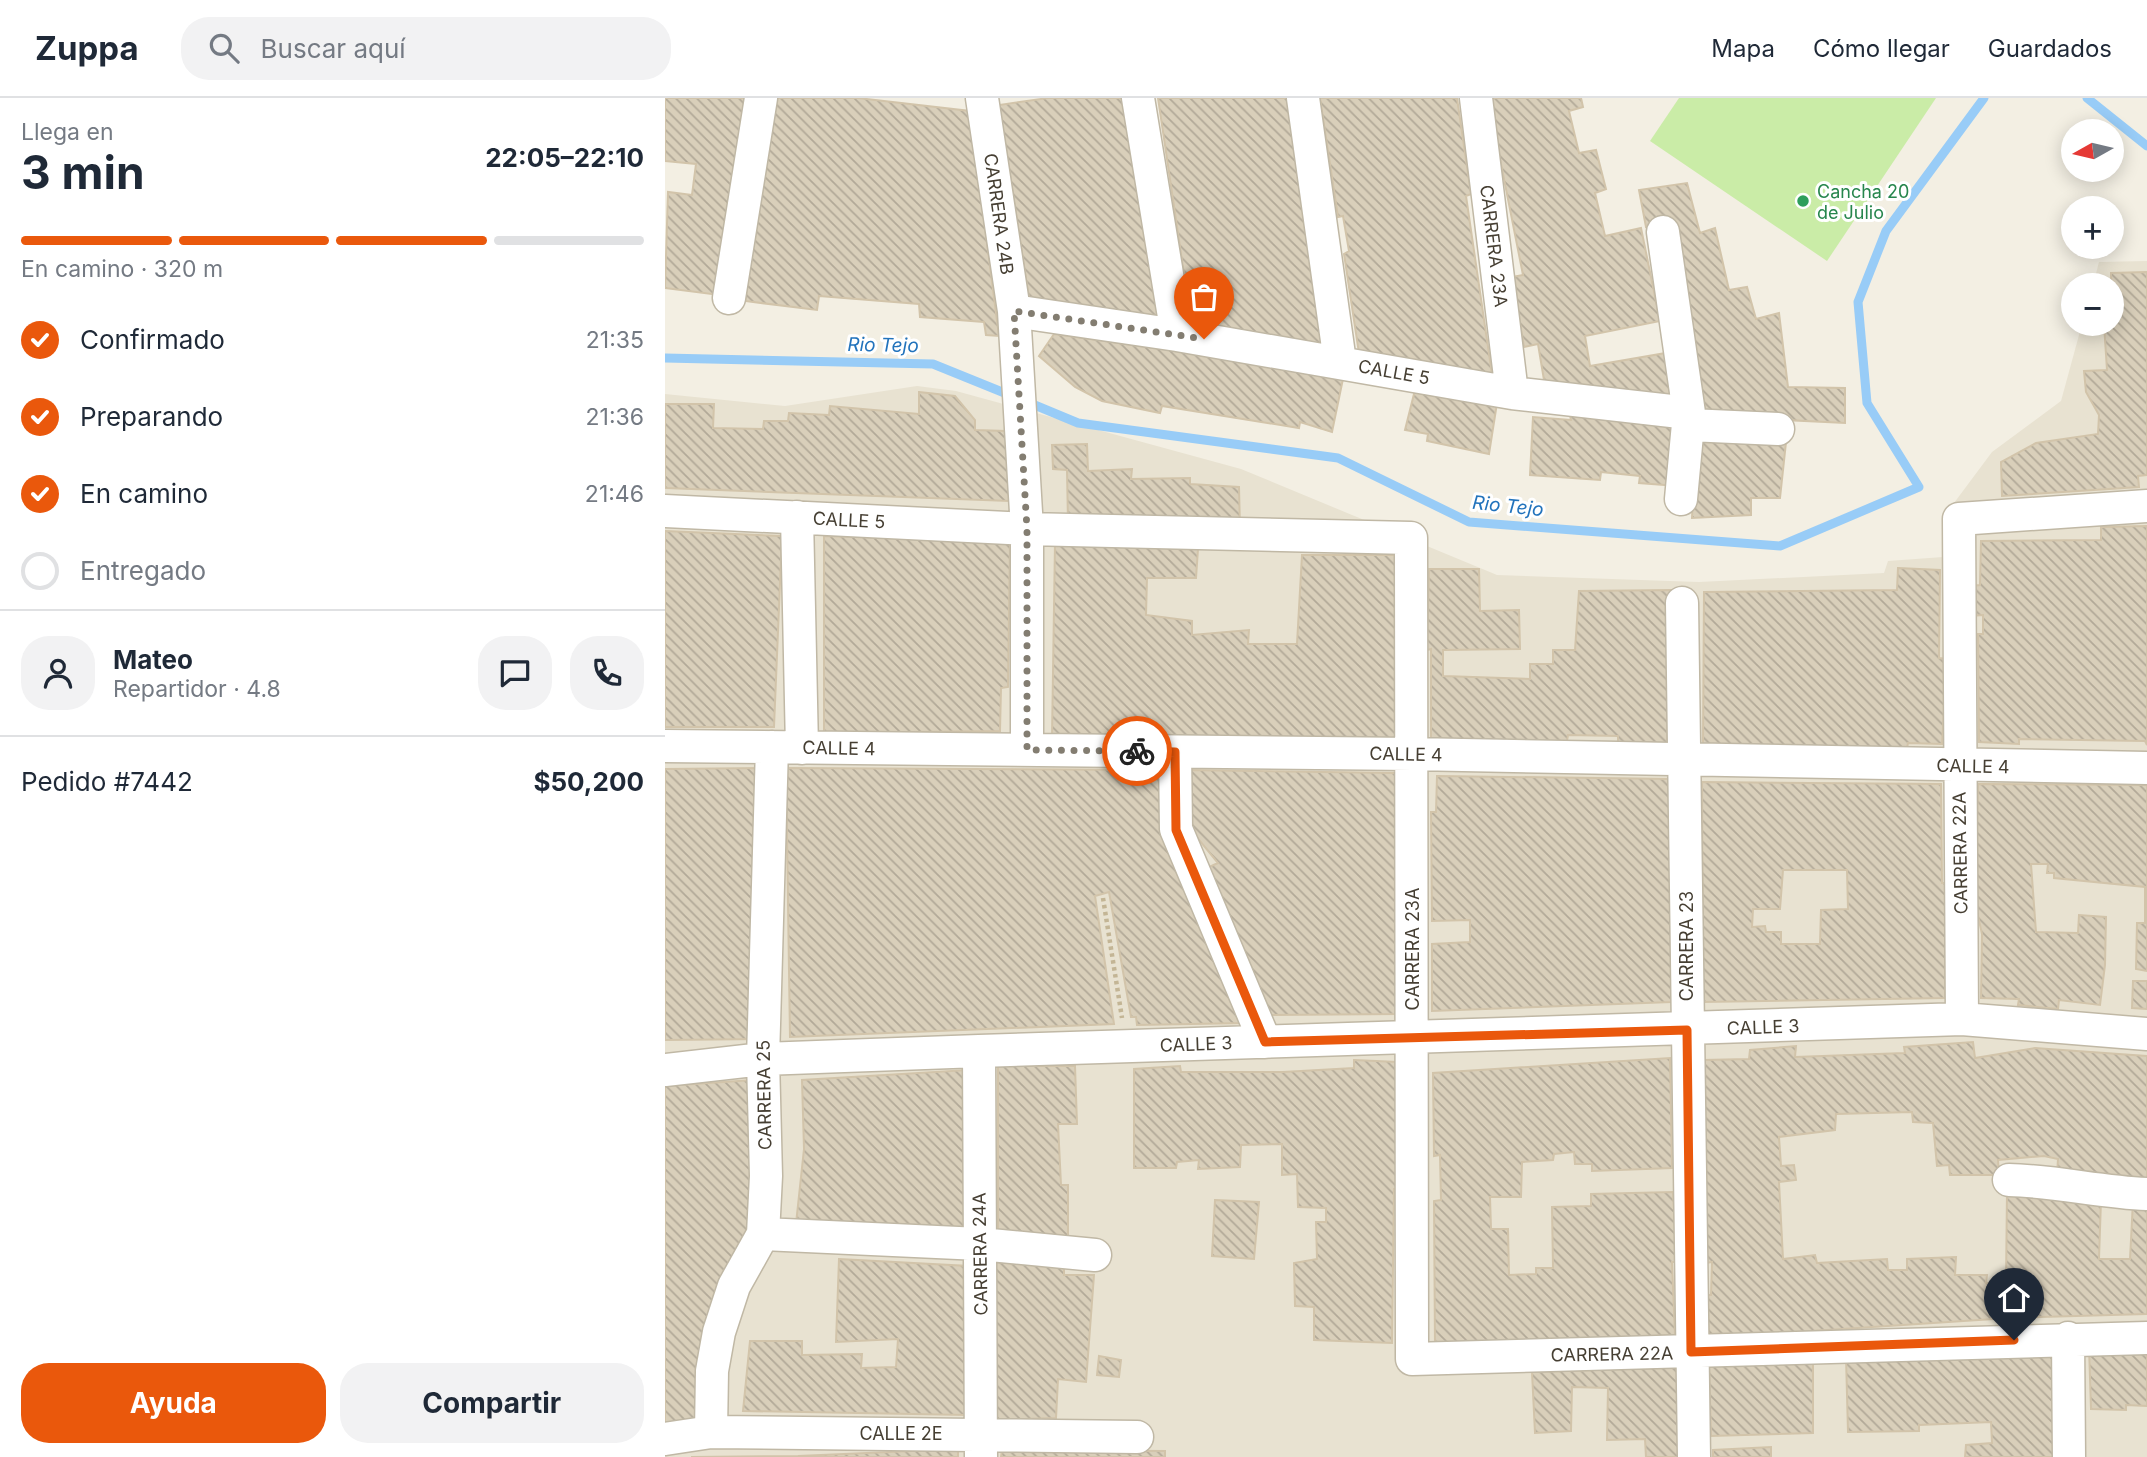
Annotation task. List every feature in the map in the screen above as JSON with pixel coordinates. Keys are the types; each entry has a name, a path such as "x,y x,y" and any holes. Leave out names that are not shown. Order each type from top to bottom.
{"street":[{"path":"729,298 761,98"},
{"name":"CARRERA 24B","path":"982,98 1014,311 1027,529 1027,750"},
{"path":"1138,98 1177,335"},
{"path":"1303,98 1340,362"},
{"name":"CARRERA 23A","path":"1476,98 1512,393"},
{"path":"1663,232 1689,419 1681,499"},
{"name":"CALLE 5","path":"1014,311 1177,335 1512,393 1778,429"},
{"name":"CARRERA 22A","path":"1962,1019 1959,519 2147,506"},
{"name":"CALLE 5","path":"665,511 1027,529 1411,538"},
{"name":"CARRERA 25","path":"711,1432 712,1371 719,1332 734,1286 763,1234 766,1176 763,1059 787,748 797,517"},
{"name":"CARRERA 23A","path":"1411,538 1412,1359"},
{"name":"CARRERA 23","path":"1682,603 1693,1457"},
{"name":"CALLE 4","path":"665,746 1412,754 2147,768"},
{"path":"1175,752 1176,830 1265,1042"},
{"name":"CALLE 3","path":"665,1070 763,1059 1962,1019 2147,1034"},
{"name":"CARRERA 24A","path":"979,1051 982,1445"},
{"path":"2009,1180 2047,1181 2108,1192 2147,1195"},
{"path":"763,1234 980,1244 1095,1255"},
{"path":"2068,1338 2069,1457"},
{"name":"CARRERA 22A","path":"1412,1359 2068,1338 2147,1338"},
{"name":"CALLE 2E","path":"665,1439 711,1432 982,1445 1136,1437"}],"path":[{"path":"1103,898 1126,1046"}],"shaded area":[{"path":"2147,261 2147,1457 665,1457 665,394 785,406 917,386 956,391 1241,469 1497,575 1699,582 1884,573 1888,561 1943,557 1954,503 1992,452 2061,401 2079,336 2124,336 2124,273 2096,273 2099,262"}],"green space":[{"name":"Cancha 20 de Julio","path":"1679,98 1936,98 1827,261 1650,141"}],"building":[{"path":"665,98 749,98 719,295 665,288 668,192 692,195 696,164 665,161"},
{"path":"775,98 858,98 970,111 999,336 986,335 984,322 920,317 919,304 819,296 817,310 745,301"},
{"path":"1048,98 1127,98 1164,325 1030,304 999,105"},
{"path":"1158,98 1289,98 1324,351 1192,328"},
{"path":"1320,98 1457,98 1471,194 1466,196 1493,381 1360,360 1344,254 1349,251 1343,216 1338,217"},
{"path":"1488,98 1581,98 1583,107 1569,111 1579,153 1596,150 1606,189 1595,193 1605,236 1641,228 1660,321 1585,336 1590,366 1666,353 1675,398 1545,386 1538,344 1524,347 1512,277 1523,275"},
{"path":"1687,183 1700,233 1715,228 1729,290 1747,287 1756,319 1779,313 1788,387 1845,388 1845,423 1706,416 1671,223 1646,227 1639,190"},
{"path":"2147,272 2147,475 2138,476 2139,487 2002,496 2001,462 2036,443 2098,434 2099,415 2086,392 2084,371 2107,370 2105,336 2124,336 2124,273 2111,273"},
{"path":"1054,334 1146,347 1147,342 1201,350 1200,355 1311,374 1344,374 1332,432 1300,422 1299,428 1162,406 1160,413 1102,401 1075,387 1039,356"},
{"path":"1415,390 1497,403 1489,454 1427,441 1428,434 1405,430"},
{"path":"919,392 955,396 975,420 975,430 1006,431 1009,501 665,488 665,404 714,404 713,428 763,429 764,421 788,421 789,413 829,415 830,406 919,414"},
{"path":"1570,415 1684,422 1677,486 1639,483 1640,476 1601,472 1600,480 1530,475 1533,417 1571,420"},
{"path":"1696,431 1787,433 1780,498 1751,498 1751,515 1692,518"},
{"path":"1087,444 1088,471 1132,469 1131,479 1190,478 1190,484 1239,487 1240,529 1068,523 1067,470 1053,469 1052,445"},
{"path":"2147,526 2147,745 2145,741 2019,739 2019,744 1979,742 1978,634 1983,634 1983,615 1971,616 1971,586 1980,585 1981,541 2101,540 2101,527"},
{"path":"665,531 782,536 774,727 665,727"},
{"path":"824,536 1010,542 1008,687 1001,688 1000,731 824,733"},
{"path":"1055,543 1198,549 1196,578 1147,578 1146,615 1192,621 1192,635 1249,630 1248,644 1297,644 1302,555 1397,555 1396,738 1052,737"},
{"path":"1898,568 1940,570 1939,658 1947,659 1942,744 1908,743 1907,748 1703,745 1704,592 1897,590"},
{"path":"1429,569 1479,569 1480,611 1519,610 1520,649 1443,650 1443,676 1530,679 1530,664 1553,664 1553,650 1575,650 1579,591 1674,590 1669,651 1667,743 1618,742 1618,736 1568,735 1567,741 1431,740 1431,649 1427,650"},
{"path":"762,768 769,1039 665,1040 665,769"},
{"path":"786,768 1166,770 1245,1023 1137,1025 1136,1017 1131,1017 1109,892 1095,896 1114,1024 790,1037"},
{"path":"1184,770 1396,773 1395,905 1399,1014 1270,1015 1209,867 1218,863 1186,824"},
{"path":"1437,776 1672,779 1671,1002 1432,1011 1432,944 1470,942 1470,920 1432,921 1431,812 1436,812"},
{"path":"1702,782 1941,784 1942,883 1946,883 1945,998 1703,1002","holes":["1783,870 1847,870 1848,909 1821,910 1820,944 1781,944 1781,932 1766,932 1765,926 1752,927 1753,909 1780,909"]},
{"path":"1978,784 2147,785 2147,971 2136,969 2137,923 2145,923 2145,887 2054,878 2054,873 2047,873 2048,864 2031,864 2036,932 2078,933 2079,915 2106,917 2105,965 2100,1005 2059,1000 2058,1009 2018,1005 2019,999 1981,998 1982,934 1975,902"},
{"path":"2133,981 2147,981 2147,1009 2132,1008"},
{"path":"1973,1042 1975,1058 2035,1048 2147,1056 2147,1186 2057,1175 2058,1159 2044,1156 1998,1160 1999,1175 1950,1175 1949,1165 1937,1166 1933,1123 1913,1122 1912,1112 1836,1114 1835,1130 1779,1137 1781,1166 1794,1165 1796,1180 1779,1182 1783,1259 1815,1255 1817,1263 1887,1259 1888,1270 1907,1270 1907,1259 1956,1257 1955,1275 1987,1275 1986,1283 2006,1282 2007,1192 2101,1200 2099,1259 2130,1259 2133,1201 2147,1201 2147,1314 2009,1318 1707,1338 1706,1295 1711,1295 1712,1262 1705,1263 1703,1060 1749,1059 1750,1050 1796,1046 1795,1057 1905,1053 1904,1047"},
{"path":"1670,1058 1672,1168 1592,1171 1592,1164 1575,1164 1574,1152 1554,1154 1553,1160 1522,1162 1521,1197 1490,1197 1491,1229 1508,1229 1509,1275 1536,1274 1536,1268 1553,1268 1552,1207 1591,1206 1591,1194 1673,1192 1677,1262 1672,1262 1675,1335 1435,1347 1434,1201 1441,1200 1440,1155 1434,1156 1433,1073"},
{"path":"1354,1060 1397,1062 1400,1189 1394,1189 1392,1343 1314,1340 1314,1307 1295,1306 1294,1263 1317,1259 1316,1222 1326,1222 1326,1208 1298,1207 1297,1174 1282,1175 1282,1144 1241,1145 1240,1167 1198,1169 1199,1160 1177,1162 1176,1168 1134,1168 1134,1069 1180,1066 1181,1072 1283,1072 1354,1068"},
{"path":"998,1066 1075,1066 1077,1124 1058,1124 1061,1185 1068,1185 1068,1245 998,1247"},
{"path":"968,1070 966,1247 795,1233 804,1149 802,1080"},
{"path":"766,1079 770,1163 714,1423 665,1428 665,1086"},
{"path":"1215,1200 1259,1202 1254,1259 1212,1256"},
{"path":"839,1259 969,1266 967,1415 743,1411 750,1341 802,1341 802,1355 862,1354 861,1368 896,1367 898,1339 836,1342"},
{"path":"996,1262 1064,1268 1064,1275 1094,1275 1086,1382 1058,1379 1056,1418 994,1420"},
{"path":"2147,1346 2147,1406 2126,1405 2126,1410 2091,1409 2089,1347"},
{"path":"2056,1348 2057,1457 1965,1457 1966,1445 1992,1443 1991,1422 1919,1425 1919,1431 1848,1432 1846,1357"},
{"path":"1099,1356 1121,1360 1119,1377 1097,1375"},
{"path":"1813,1363 1813,1433 1711,1436 1709,1364"},
{"path":"1688,1367 1690,1457 1646,1457 1645,1439 1607,1440 1608,1388 1572,1387 1571,1431 1535,1433 1532,1372"},
{"path":"1771,1447 1771,1457 1713,1457 1713,1450"},
{"path":"958,1449 958,1457 691,1457 798,1456"},
{"path":"1002,1450 1165,1451 1165,1457 1001,1457"}],"waterway":[{"name":"Rio Tejo","path":"1025,401 1078,423 1338,458 1469,522 1780,546 1919,487 1867,403 1858,302 1886,231 1984,98"},
{"name":"Rio Tejo","path":"2087,98 2147,146"},
{"name":"Rio Tejo","path":"665,358 933,364 1012,396"}],"way so far":[{"path":"1137,751 1027,750 1027,529 1014,311 1204,339"}],"place":[{"name":"Cancha 20 de Julio","path":"1803,201"}],"route":[{"path":"1137,751 1175,752 1176,830 1265,1042 1687,1030 1691,1352 2014,1340"}]}
